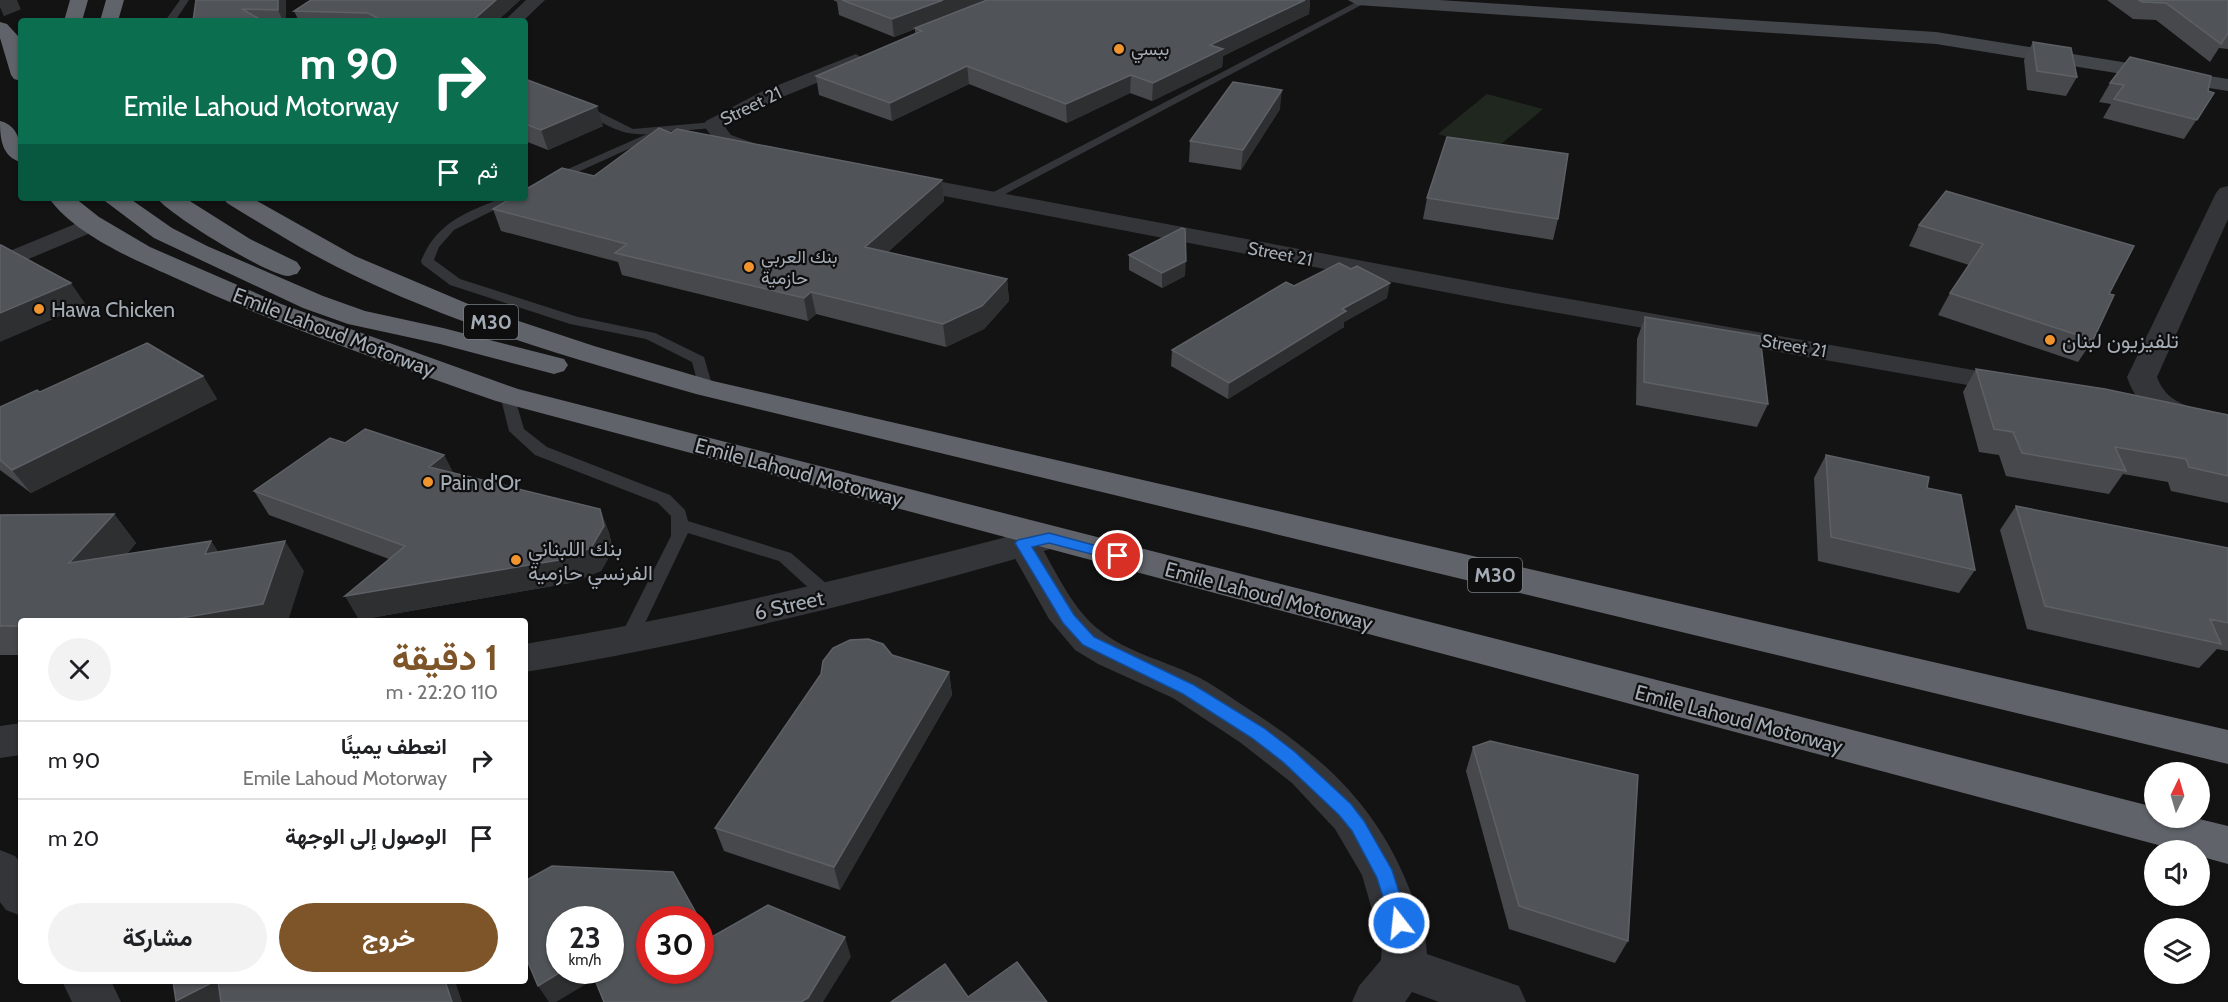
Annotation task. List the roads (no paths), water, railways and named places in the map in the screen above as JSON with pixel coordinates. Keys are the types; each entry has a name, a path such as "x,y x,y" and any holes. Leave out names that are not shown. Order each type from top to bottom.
{"highway":[{"path":"74,18 79,0"},
{"path":"110,18 115,0"},
{"path":"0,28 9,36 18,65"},
{"path":"0,128 18,151"},
{"name":"Emile Lahoud Motorway","path":"65,201 92,224 155,259 239,297 369,349 507,395 1036,541 2228,845"},
{"path":"117,201 163,233 198,251 313,302 368,320 609,376 763,403"},
{"path":"173,201 210,228 260,256 443,336"},
{"name":"M30","path":"240,201 308,242 447,305 567,349 706,388 2228,747"}],"main road":[{"path":"1361,1 1447,3 1936,38 2228,85"},
{"path":"2177,77 2228,96"}],"street":[{"path":"516,18 536,0"},
{"name":"Street 21","path":"786,159 724,139 713,125 768,96 877,52"},
{"name":"Street 21","path":"876,176 1507,296 2033,389"},
{"path":"2174,414 2146,392 2142,377 2228,194"},
{"path":"0,264 92,224"},
{"path":"2127,405 2228,424"},
{"path":"1036,541 1068,619 1088,641 1189,689 1258,733 1289,757 1345,810 1358,826 1386,876 1405,946 1403,968 1375,1002"},
{"name":"6 Street","path":"528,658 627,641 829,597 1036,541"},
{"path":"0,742 18,739"},
{"path":"0,869 18,892"},
{"path":"1403,968 1503,1002"}],"lane":[{"path":"172,18 185,0"},
{"path":"988,198 1361,1"},
{"path":"591,112 619,128 632,132 713,125"},
{"path":"528,191 664,131"},
{"path":"505,201 450,225 431,247 427,261 455,282 576,321 650,336 699,360 706,388"},
{"path":"507,395 517,431 541,451 664,499 679,514 680,536 672,556 627,641"},
{"path":"680,524 785,558 829,597"}],"tunnel":[{"path":"0,7 17,0"}],"place":[{"name":"ببسي","path":"1119,49"},
{"name":"بنك العربي حازمية","path":"749,267"},
{"name":"Hawa Chicken","path":"39,309"},
{"name":"تلفيزيون لبنان","path":"2050,340"},
{"name":"Pain d'Or","path":"428,482"},
{"name":"بنك اللبناني الفرنسي حازمية","path":"516,560"}]}
